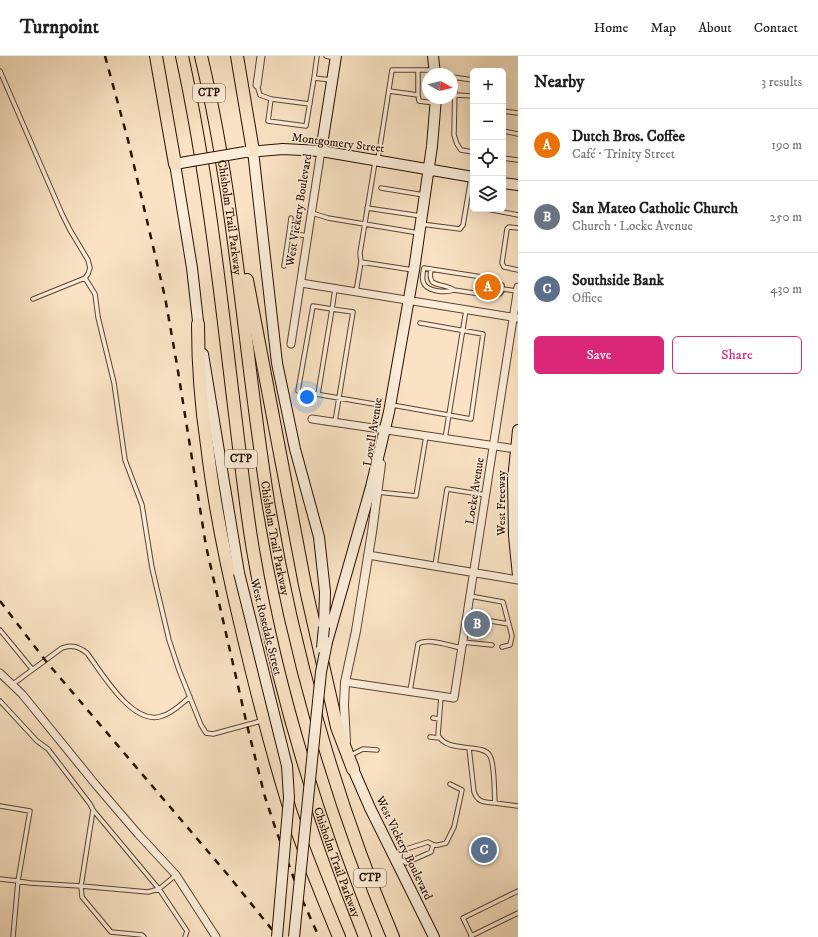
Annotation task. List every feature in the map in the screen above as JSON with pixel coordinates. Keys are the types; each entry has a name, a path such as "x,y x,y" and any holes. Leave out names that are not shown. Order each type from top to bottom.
{"highway":[{"path":"156,56 175,164"},
{"name":"Chisholm Trail Parkway","path":"182,56 206,182 244,489 258,579 286,704 324,831 365,937"},
{"name":"Chisholm Trail Parkway","path":"201,56 218,137 231,214 256,420 269,505 297,644 319,724 350,824 393,937"},
{"path":"237,56 249,151"},
{"path":"231,214 247,279 276,439 308,598 337,727 353,769"},
{"path":"198,324 198,350 203,419 213,492 229,576 264,721 291,813 312,871 339,937"}],"main road":[{"path":"433,56 434,68"},
{"name":"West Vickery Boulevard","path":"321,151 332,81 333,57"},
{"name":"Lovell Avenue","path":"385,430 410,301 418,268 421,224 432,146 436,104"},
{"name":"Montgomery Street","path":"175,164 249,151 283,149 321,151 470,177"},
{"path":"249,151 277,362 295,449 318,537 325,592 321,672 294,937"},
{"path":"175,164 192,268 198,324"},
{"path":"506,183 518,185"},
{"name":"West Rosedale Street","path":"198,324 239,573 287,766 289,798 277,937"},
{"path":"321,672 327,642 385,430"},
{"name":"West Freeway","path":"518,430 513,480 514,536 518,576"},
{"name":"West Vickery Boulevard","path":"353,769 367,802 398,860 434,937"}],"street":[{"path":"257,85 261,56"},
{"name":"West Vickery Boulevard","path":"291,344 321,151"},
{"path":"301,283 516,318"},
{"name":"Locke Avenue","path":"441,696 454,698 493,446 516,318 518,289"},
{"path":"312,419 516,449"},
{"name":"Lovell Avenue","path":"353,769 344,721 345,682 356,631 385,430"},
{"path":"368,555 518,580"},
{"path":"0,673 22,694 96,785 176,875 216,937"},
{"path":"345,682 441,696"}],"lane":[{"path":"271,99 268,121 306,126 317,56"},
{"path":"0,70 62,214 88,260 90,268 85,278 34,299"},
{"path":"356,292 367,208 392,70 422,70"},
{"path":"418,70 418,95 419,101 422,101"},
{"path":"314,78 332,81"},
{"path":"458,78 470,80"},
{"path":"257,85 260,95 271,99 310,104"},
{"path":"389,91 418,95"},
{"path":"458,95 470,96"},
{"path":"455,104 454,135 461,150 470,152"},
{"path":"506,111 518,113"},
{"path":"506,132 518,134"},
{"path":"506,158 518,160"},
{"path":"381,188 425,195"},
{"path":"312,213 328,218 365,224 421,224 460,229 463,225 470,188"},
{"path":"367,208 421,224"},
{"path":"502,212 518,215"},
{"path":"284,266 291,218"},
{"path":"518,228 509,227 507,229 502,263 504,267 518,270"},
{"path":"289,233 308,236"},
{"path":"361,262 431,269 495,279 502,285 503,289"},
{"path":"418,268 424,285 430,289 448,292 454,290"},
{"path":"431,269 431,281 435,284 448,286 454,290 494,296 499,295 503,289"},
{"path":"85,278 95,294 98,317 114,383 125,460 142,505 152,568 169,640 178,670 204,730 209,734 264,721"},
{"path":"318,394 335,289"},
{"path":"503,289 518,289"},
{"path":"335,422 339,398 353,312 312,306 298,391 318,394 339,398 374,404"},
{"path":"446,439 466,310"},
{"path":"390,405 471,419 483,334 420,324"},
{"path":"377,492 416,496 426,436"},
{"path":"435,566 447,489 486,495"},
{"path":"470,596 503,602 512,636 510,645 502,647"},
{"path":"466,617 509,624"},
{"path":"0,630 32,669"},
{"path":"410,692 418,644 422,641 462,645 492,645"},
{"path":"12,684 62,648 74,646 81,648 87,654 130,707 145,716 153,718 162,717 170,713 190,697"},
{"path":"441,696 438,735 446,743 469,748 478,748 490,756 495,802"},
{"path":"0,701 37,741 48,749 93,810 159,889 187,931 185,937"},
{"path":"433,718 440,719"},
{"path":"430,737 440,738"},
{"path":"469,748 476,798 482,802 495,802 518,806"},
{"path":"350,756 363,749 377,750"},
{"path":"432,845 431,852 406,863 398,860 400,851 428,842 432,845 446,843 454,827 462,790 450,784"},
{"path":"0,806 30,811 18,881 13,937"},
{"path":"93,810 81,886 82,897 111,932 142,935 144,937"},
{"path":"0,879 30,883 148,892 159,889 176,875"},
{"path":"518,891 463,918 471,936 518,913"}],"railway":[{"path":"105,56 128,140 165,297 206,546 247,725 265,797 276,830 300,895 319,937"},
{"path":"0,601 45,660 228,875 278,937"}],"place":[{"name":"Dutch Bros. Coffee","path":"488,287"},
{"name":"San Mateo Catholic Church","path":"477,624"},
{"name":"Southside Bank","path":"484,850"}]}
